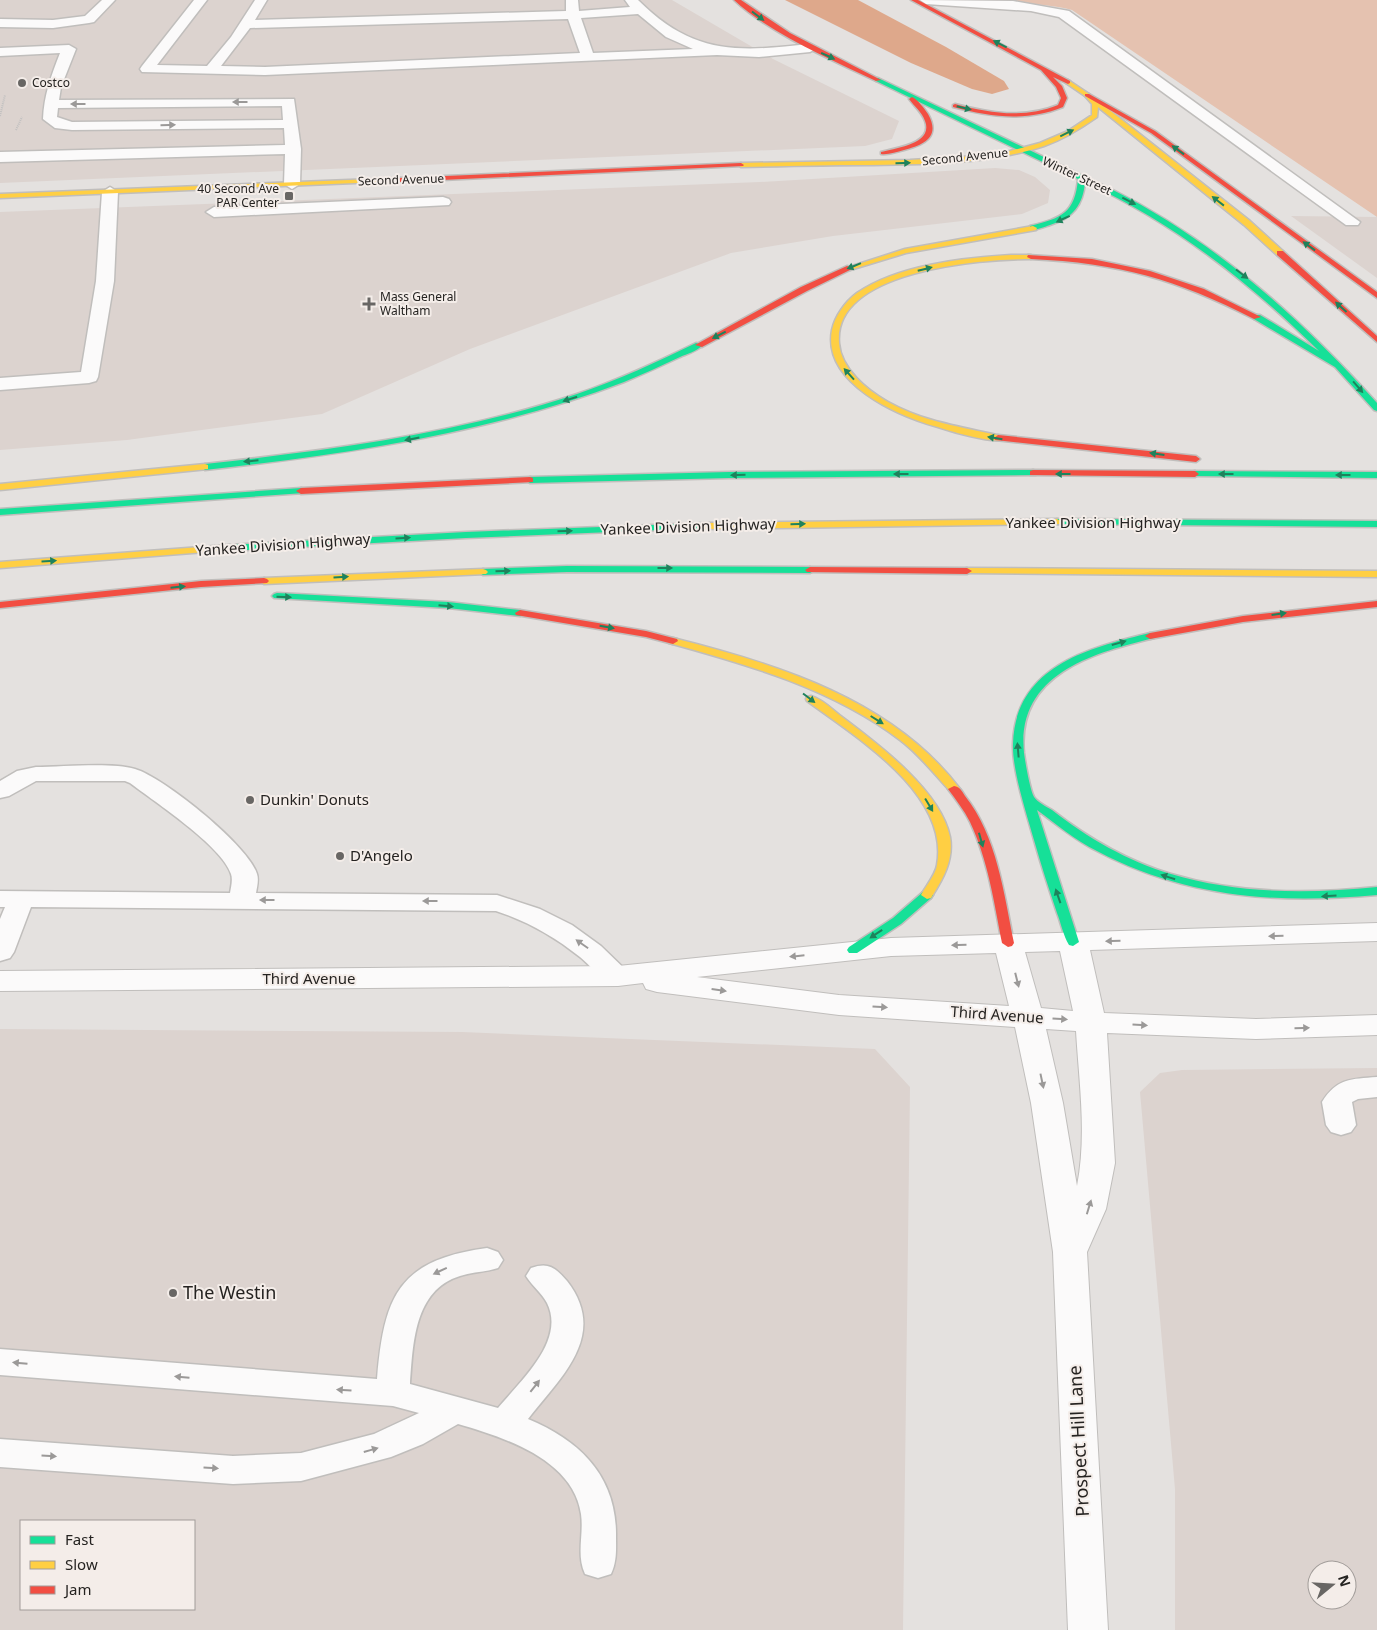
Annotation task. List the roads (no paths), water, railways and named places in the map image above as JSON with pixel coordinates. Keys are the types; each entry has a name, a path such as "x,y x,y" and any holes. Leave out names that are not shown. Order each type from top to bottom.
{"main road":[{"name":"Winter Street","path":"737,0 780,32 810,48 901,90 1147,210 1202,245 1275,302 1340,366 1377,408"},
{"path":"914,0 1027,58 1087,95 1153,132 1377,296"},
{"path":"901,90 963,108 1006,115 1034,115 1049,112 1061,106 1064,98 1059,86 1027,58"},
{"name":"Second Avenue","path":"802,163 887,152 914,145 927,138 933,131 931,118 919,104 901,90"},
{"path":"1087,95 1247,223 1377,340"},
{"name":"Second Avenue","path":"0,196 802,163 949,161 990,157 1022,150 1059,138 1095,116 1096,108 1093,100 1087,95"},
{"path":"0,487 352,449 462,429 538,409 589,393 656,366 806,288 856,265 913,249 1060,220 1072,214 1080,203 1082,178"},
{"path":"1309,475 1140,452 1002,439 956,430 918,417 864,388 844,367 834,346 834,334 843,311 865,292 916,271 984,259 1060,257 1115,264 1188,282 1233,302 1340,366"},
{"path":"0,512 388,487 627,478 898,474 1377,475"},
{"name":"Yankee Division Highway","path":"0,565 372,539 737,525 985,522 1377,524"},
{"path":"0,605 211,584 372,575 567,569 1377,574"},
{"path":"262,596 406,603 562,619 664,638 770,668 824,691 877,720 915,747 947,779 972,815 979,833 1008,943"},
{"path":"78,598 188,597"},
{"path":"1073,942 1046,863 1028,798 1018,749 1019,725 1029,699 1036,688 1061,667 1109,646 1180,629 1290,612 1377,604"},
{"path":"770,668 888,756 912,782 940,825 944,845 944,859 936,883 917,905 852,950"},
{"path":"1028,798 1081,837 1105,851 1140,868 1187,883 1236,893 1286,897 1331,896 1377,891"}],"street":[{"name":"Third Avenue","path":"0,981 618,976 852,950 1008,943 1377,932"},
{"name":"Prospect Hill Lane","path":"1070,1252 1089,1209 1098,1163 1091,1021 1073,942"},
{"name":"Prospect Hill Lane","path":"1008,943 1047,1103 1070,1252 1088,1630"},
{"name":"Third Avenue","path":"618,976 831,1004 1026,1017 1256,1029 1377,1025"}],"lane":[{"path":"0,23 53,24 89,19 109,0"},
{"path":"201,0 147,69 264,71 712,52 747,54 810,48"},
{"path":"211,70 246,24 261,0"},
{"path":"572,0 573,15 588,57"},
{"path":"926,0 1047,8 1072,18 1101,43 1352,222"},
{"path":"246,24 305,24 573,15 635,5 664,31 712,52"},
{"path":"978,33 972,21 979,13 1021,5"},
{"path":"0,52 69,49 54,87 51,104 50,120 60,125 289,124"},
{"path":"51,104 289,102 289,124 293,149 292,184"},
{"path":"0,156 293,149"},
{"path":"360,210 361,182"},
{"path":"220,187 213,216 360,210 442,202"},
{"path":"0,384 89,377 105,281 110,192"},
{"path":"0,791 17,781 36,774 127,774 139,778 234,855 245,874 241,900"},
{"path":"0,952 11,899 497,903 518,908 565,933 597,955 618,976"},
{"path":"1341,1125 1337,1102 1342,1094 1354,1089 1377,1087"},
{"path":"392,1393 397,1336 407,1303 414,1292 432,1275 444,1269 471,1261 487,1260"},
{"path":"505,1424 557,1360 563,1350 568,1333 568,1316 564,1302 557,1289 542,1276"},
{"path":"0,1362 392,1393 505,1424 531,1434 553,1448 572,1464 586,1481 595,1498 599,1515 598,1563"},
{"path":"0,1453 232,1470 301,1468 379,1447 411,1434 453,1411"}],"place":[{"name":"Costco","path":"22,83"},
{"name":"40 Second Ave PAR Center","path":"289,196"},
{"name":"Mass General Waltham","path":"369,304"},
{"name":"Dunkin' Donuts","path":"250,800"},
{"name":"D'Angelo","path":"340,856"},
{"name":"The Westin","path":"173,1293"}]}
